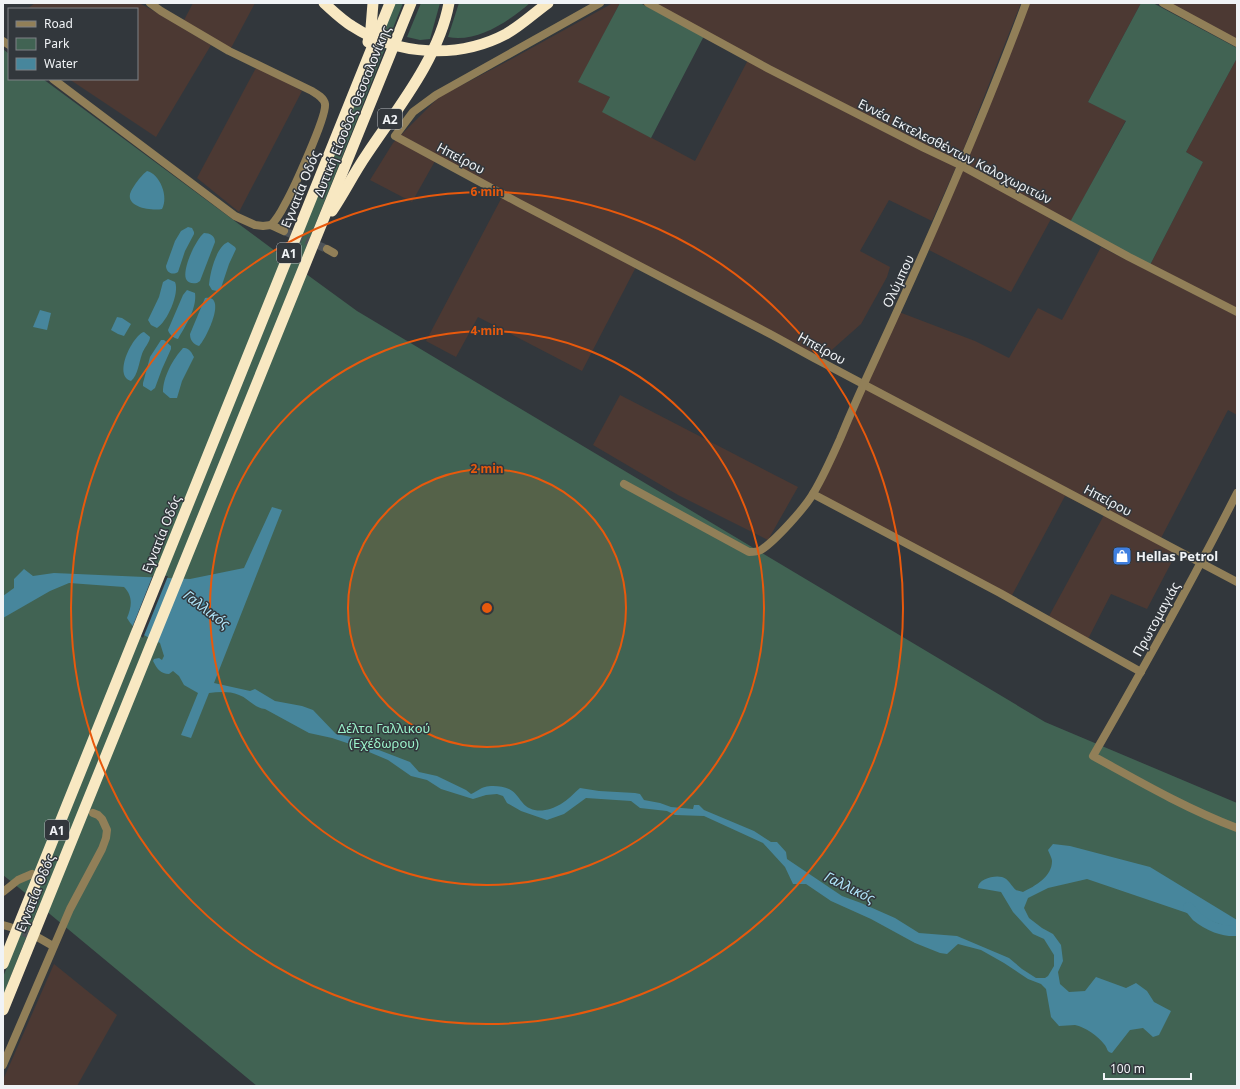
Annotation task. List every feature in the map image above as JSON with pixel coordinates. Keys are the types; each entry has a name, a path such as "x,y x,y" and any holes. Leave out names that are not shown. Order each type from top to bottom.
{"highway":[{"path":"324,3 337,16 365,34 380,41 414,50 439,51 471,48 490,42 506,34 529,19 545,4"},
{"path":"345,115 352,86 368,42 372,21 373,3"},
{"name":"Δυτική Είσοδος Θεσσαλονίκης","path":"345,115 390,3"},
{"name":"Δυτική Είσοδος Θεσσαλονίκης","path":"319,230 411,3"},
{"name":"Α2","path":"319,230 364,158 424,68 440,34 449,3"},
{"name":"Εγνατία Οδός","path":"3,964 345,115"},
{"name":"Εγνατία Οδός","path":"3,1010 319,230"},
{"path":"81,752 105,710"},
{"path":"108,765 121,716"},
{"path":"22,915 30,878"},
{"path":"38,921 54,894"}],"street":[{"path":"150,3 161,12 229,50 312,91 323,99 325,104 324,110 315,138 285,204 271,225"},
{"name":"Ηπείρου","path":"600,3 436,95 413,112 395,136 512,200 772,335 1202,562 1237,582"},
{"name":"Εννέα Εκτελεσθέντων Καλοχωριτών","path":"648,3 769,69 962,166 1237,312"},
{"name":"Ολύμπου","path":"624,484 749,552 760,550 769,543 794,517 813,494 823,476 863,384 926,249 962,166 1026,3"},
{"path":"1163,3 1237,43"},
{"path":"54,80 235,216 255,225 271,225 284,231"},
{"name":"Πρωτομαγιάς","path":"1237,493 1202,562 1093,756 1166,796 1216,820 1237,828"},
{"path":"813,494 994,590 1141,672"},
{"path":"3,1065 53,946 70,909 102,849 106,838 107,830 102,819 93,813"},
{"path":"3,892 18,880 30,878"},
{"path":"39,938 53,946"}],"shaded area":[{"path":"35,3 139,3 211,45 156,137 70,80 138,80 138,8 28,8"},
{"path":"193,3 255,3 231,48 183,22"},
{"path":"613,3 620,3 579,82 610,97 603,112 695,161 748,60 640,3 1021,3 960,158 932,221 889,200 860,251 890,267 887,277 861,324 817,363 636,267 582,371 478,317 456,357 426,341 502,197 435,161 412,202 370,180 393,143 439,97"},
{"path":"1028,3 1141,3 1088,102 1126,120 1068,227 1051,219 1011,292 929,250"},
{"path":"1166,3 1237,3 1237,41"},
{"path":"1237,58 1237,310 1150,265 1203,162 1186,152"},
{"path":"257,66 302,91 239,212 197,178"},
{"path":"1101,247 1237,316 1237,415 1228,410 1161,538 1179,548 1147,609 1111,594 1088,639 1048,618 1104,515 1065,496 1011,597 822,497 819,492 899,312 975,341 1009,358 1038,308 1062,320"},
{"path":"620,395 798,487 768,540 678,495 593,445"},
{"path":"54,964 117,1015 77,1086 3,1086 3,1080"}],"green space":[{"name":"Δέλτα Γαλλικού (Εχέδωρου)","path":"393,3 403,3 298,268 357,311 1045,722 1237,803 1237,1086 257,1086 39,905 3,996 3,977 34,900 3,875 3,49 8,53 8,80 44,80 290,262"},
{"path":"421,3 440,3 430,39 420,40 407,37"},
{"path":"459,3 530,3 512,17 481,34 459,38 448,37"},
{"path":"620,3 640,3 704,36 651,138 602,112 610,97 578,82"},
{"path":"1141,3 1153,3 1237,48 1237,58 1186,152 1203,162 1150,265 1070,222 1126,121 1088,102"}],"water":[{"path":"147,171 156,177 164,192 164,204 162,209 142,208 132,203 130,199 130,194 133,188"},
{"path":"188,227 192,228 194,234 185,251 178,272 170,273 166,266 175,241 181,231"},
{"path":"204,233 212,235 215,242 200,281 197,283 190,283 186,279 186,268 190,254 197,241"},
{"path":"228,242 236,249 221,288 217,291 212,290 209,285 214,261 220,249"},
{"path":"168,279 175,282 176,293 172,307 165,320 157,328 151,325 148,320 159,297 163,282"},
{"path":"187,290 195,293 193,310 178,339 174,338 168,330 183,295"},
{"path":"205,298 212,299 215,303 215,310 210,327 199,346 192,342 190,334"},
{"path":"40,310 51,313 47,330 33,327"},
{"path":"117,317 122,318 131,324 124,336 111,330"},
{"path":"144,332 150,337 150,339 131,381 126,377 124,363 130,347 140,334"},
{"path":"161,340 164,340 171,346 171,349 155,388 151,391 143,386 143,383 150,357"},
{"path":"183,348 189,349 194,357 182,381 177,398 170,398 163,392 163,386 172,363"},
{"path":"272,507 282,510 214,683 250,691 255,689 275,701 302,706 313,710 336,734 352,737 371,747 410,762 419,772 437,776 471,794 488,786 504,787 513,792 526,806 536,810 546,810 561,804 580,788 640,794 644,800 671,807 693,809 694,805 699,805 704,810 754,831 771,842 777,842 786,852 787,859 842,896 895,918 919,933 957,936 1009,958 1036,978 1045,978 1048,976 1054,966 1054,955 1044,939 1033,934 1013,912 1001,892 978,888 983,880 991,877 1002,877 1006,879 1014,888 1023,892 1033,887 1049,872 1052,861 1048,850 1053,844 1070,846 1150,867 1237,920 1237,930 1087,879 1048,888 1028,898 1024,908 1029,918 1053,934 1061,945 1063,961 1058,972 1060,984 1069,992 1085,991 1096,977 1126,988 1136,983 1147,991 1154,1002 1171,1011 1159,1035 1153,1037 1143,1028 1130,1030 1112,1053 1108,1051 1105,1045 1091,1032 1075,1025 1059,1026 1051,1017 1046,989 1041,984 1028,979 981,950 958,944 947,954 940,953 915,943 871,919 831,901 806,884 793,884 785,867 763,843 704,816 675,815 667,811 640,808 631,801 586,798 564,814 547,820 521,811 507,803 503,796 497,794 486,795 473,799 441,789 427,780 411,776 388,760 350,744 309,733 265,709 258,707 242,696 232,693 209,693 191,738 181,735 198,693 184,685 179,676 173,671 169,674 164,673 156,666 153,661 154,659 159,658 162,660 164,656 160,643 141,633 130,623 127,618 131,601 127,590 124,587 69,583 50,591 3,618 3,596 14,588 14,579 24,569 33,576 54,573 190,579 244,568"}],"pier":[{"path":"153,575 168,576 143,638 132,628"}],"waterway":[{"name":"Γαλλικός","path":"1188,907 1197,917 1211,926 1237,931"}],"tunnel":[{"path":"284,231 327,249"},
{"path":"12,928 38,938"}],"place":[{"name":"Hellas Petrol","path":"1122,556"}]}
